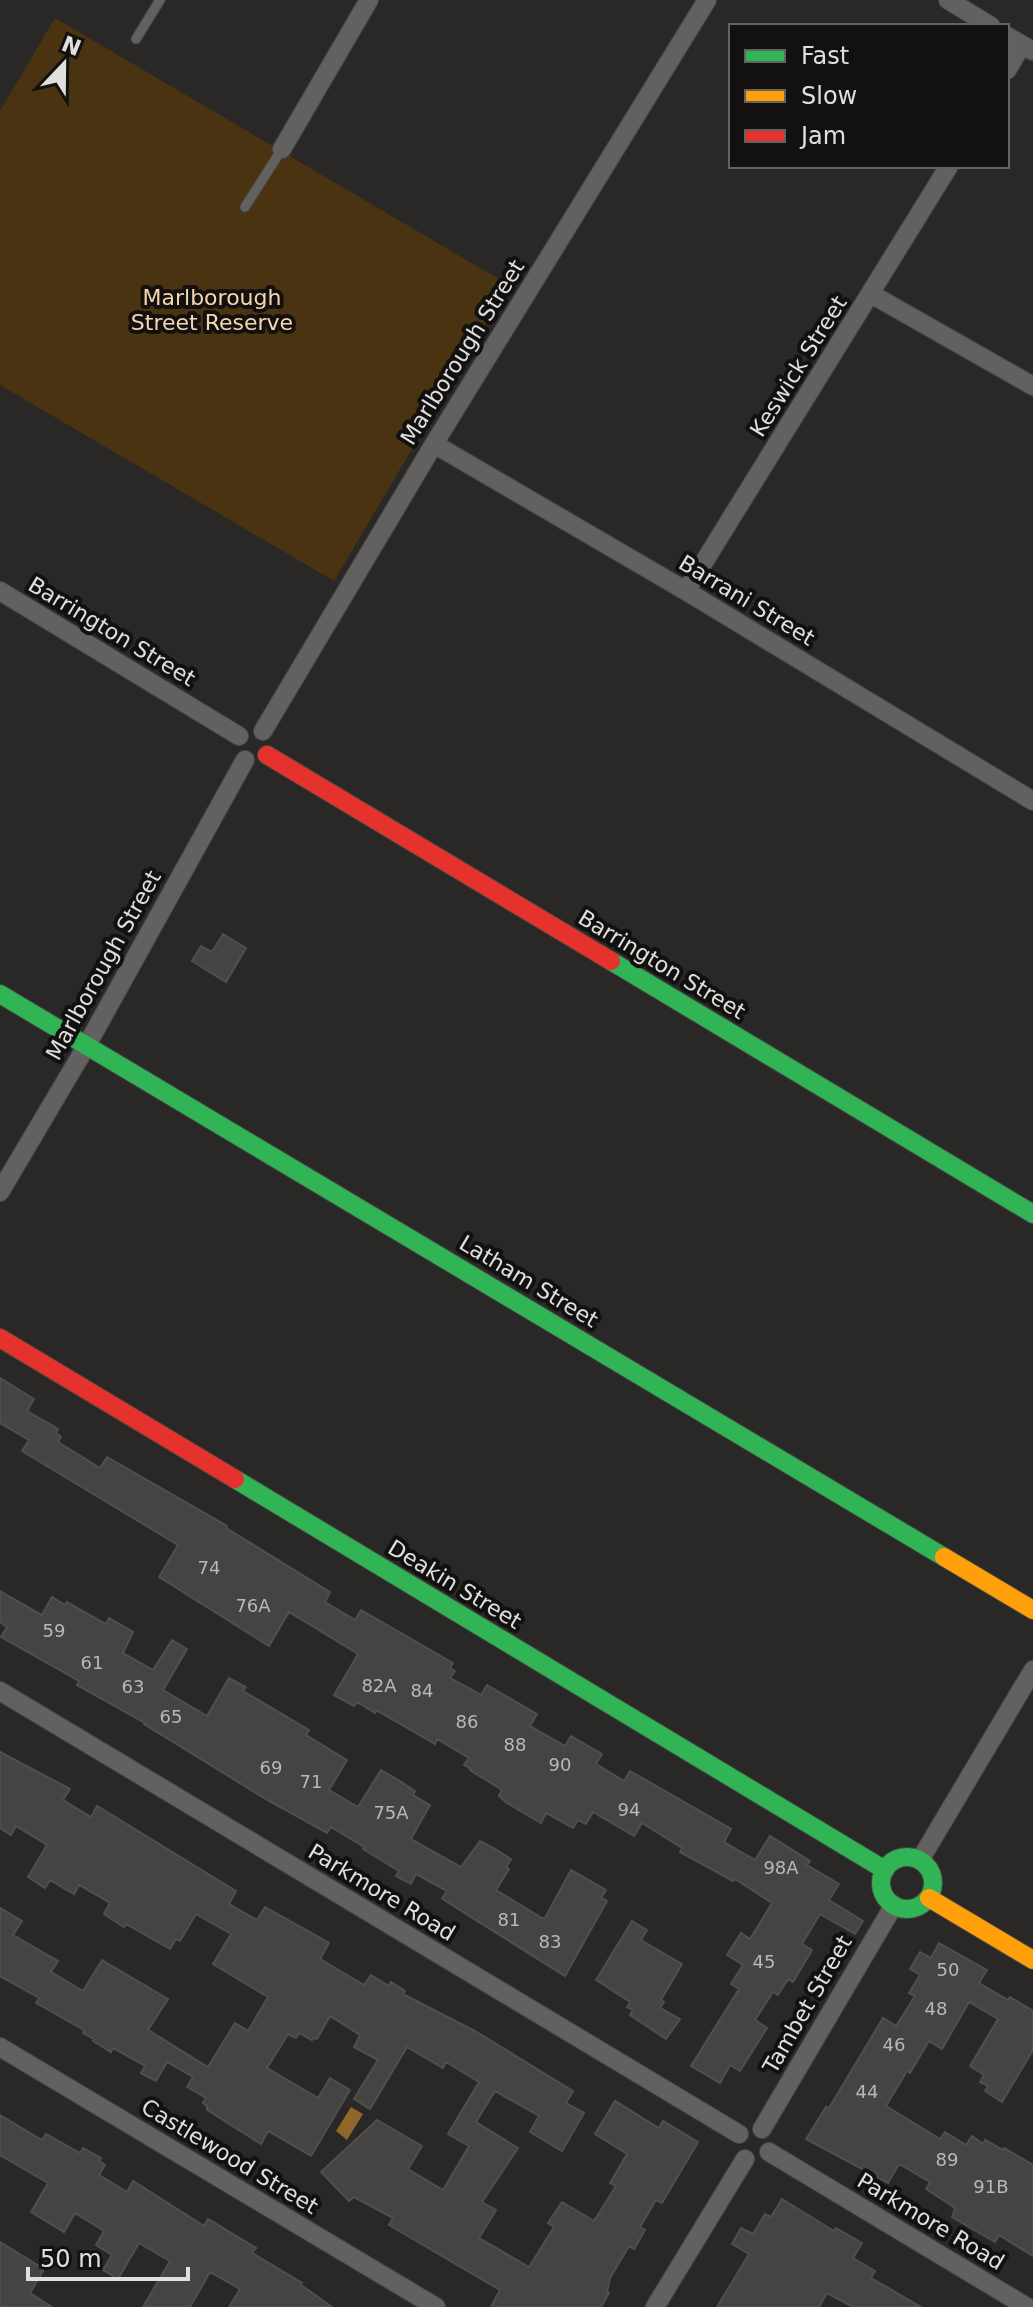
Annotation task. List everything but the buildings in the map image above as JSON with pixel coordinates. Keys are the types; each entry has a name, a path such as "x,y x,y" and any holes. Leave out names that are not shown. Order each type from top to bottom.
{"street":[{"path":"282,149 369,0"},
{"name":"Marlborough Street","path":"263,731 434,444 707,0"},
{"path":"948,0 988,24"},
{"path":"1009,66 1021,44"},
{"name":"Keswick Street","path":"686,591 948,168"},
{"path":"871,294 1033,386"},
{"name":"Barrani Street","path":"434,444 686,591 1033,801"},
{"name":"Barrington Street","path":"0,591 239,736"},
{"path":"252,729 263,731 270,745 267,755 257,762 245,760 237,747 239,736 252,729"},
{"name":"Barrington Street","path":"267,755 1033,1214"},
{"name":"Marlborough Street","path":"0,1192 87,1045 245,760"},
{"name":"Latham Street","path":"0,994 1033,1610"},
{"name":"Deakin Street","path":"0,1338 885,1870"},
{"path":"920,1860 1033,1670"},
{"name":"Parkmore Road","path":"0,1691 739,2134"},
{"path":"900,1858 920,1860 933,1877 929,1898 913,1908 894,1905 882,1889 885,1870 900,1858"},
{"path":"929,1898 1033,1960"},
{"name":"Tambet Street","path":"762,2129 894,1905"},
{"name":"Castlewood Street","path":"0,2047 436,2307"},
{"path":"752,2126 762,2129 769,2136 769,2152 756,2161 745,2159 737,2150 739,2134 752,2126"},
{"name":"Parkmore Road","path":"769,2152 1027,2307"},
{"path":"655,2307 745,2159"}],"lane":[{"path":"136,39 160,0"},
{"path":"245,207 282,149"}],"green space":[{"name":"Marlborough Street Reserve","path":"55,18 509,285 334,581 0,385 0,111"}],"shaded area":[{"path":"351,2107 363,2114 347,2140 336,2131"}],"traffic: fast":[{"path":"611,961 1033,1214"},
{"path":"0,994 944,1557"},
{"path":"235,1479 885,1870"},
{"path":"907,1857 925,1865 933,1883 925,1901 907,1909 889,1901 881,1883 889,1865 907,1857"}],"traffic: slow":[{"path":"944,1557 1033,1610"},
{"path":"929,1898 1033,1960"}],"traffic: jam":[{"path":"267,755 611,961"},
{"path":"0,1338 235,1479"}]}
